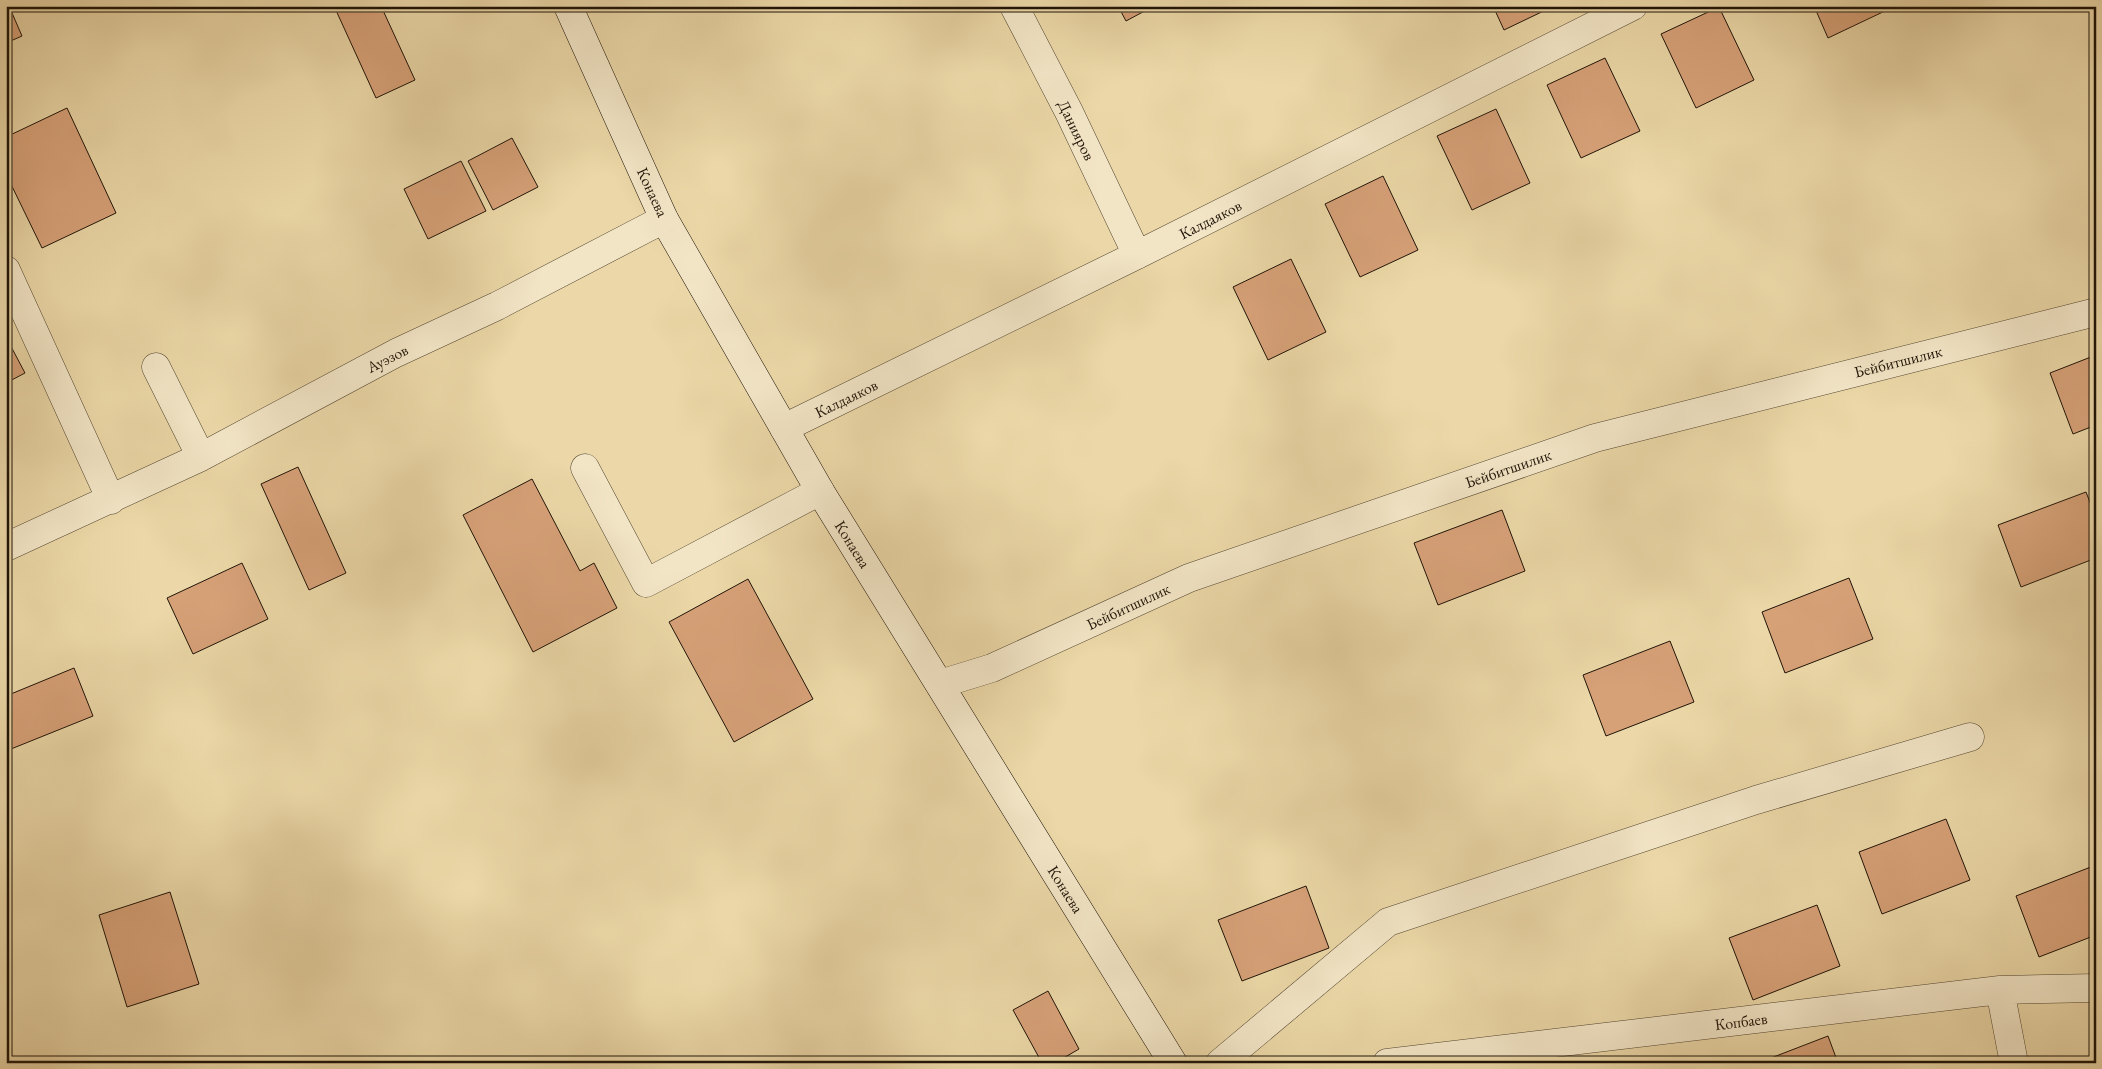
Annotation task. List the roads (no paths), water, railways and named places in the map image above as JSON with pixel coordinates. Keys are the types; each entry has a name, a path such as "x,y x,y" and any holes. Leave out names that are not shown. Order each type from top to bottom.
{"street":[{"name":"Конаева","path":"568,6 664,219 820,491 1173,1063"},
{"name":"Данияров","path":"1014,6 1069,112 1137,255"},
{"name":"Калдаяков","path":"784,428 1137,255 1633,6"},
{"name":"Ауэзов","path":"6,547 112,500 201,457 396,353 498,306 664,219"},
{"path":"6,270 112,500"},
{"name":"Бейбитшилик","path":"940,684 992,668 1189,578 1595,438 2096,312"},
{"path":"156,367 201,457"},
{"path":"585,468 646,583 820,491"},
{"path":"1220,1063 1388,922 1756,800 1970,736"},
{"name":"Копбаев","path":"1387,1063 2000,990 2096,988"},
{"path":"2000,990 2014,1063"}]}
